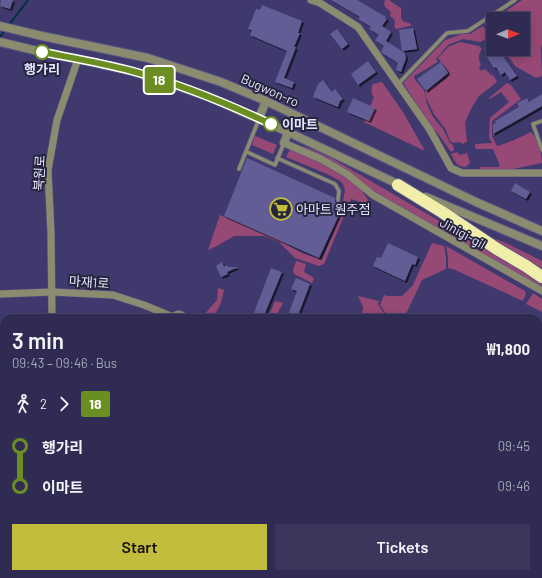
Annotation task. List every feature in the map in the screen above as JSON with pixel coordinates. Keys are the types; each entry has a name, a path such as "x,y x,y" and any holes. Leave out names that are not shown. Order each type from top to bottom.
{"highway":[{"path":"398,185 542,277"}],"street":[{"path":"311,0 320,3 358,26 430,130 451,168 462,172 542,173"},
{"name":"Bugwon-ro","path":"0,26 148,58 221,82 266,101 476,202 542,231"},
{"path":"0,42 132,71 207,96 259,118 398,185 542,246"},
{"path":"78,59 83,45"},
{"name":"북원로","path":"52,314 51,234 48,170 57,120 78,59"},
{"path":"259,118 266,101"},
{"path":"284,143 288,132"},
{"name":"Jinigi-gil","path":"284,143 321,159 348,174 373,195 542,291"},
{"name":"마재1로","path":"0,294 52,292 114,295 144,305 164,314"}],"lane":[{"path":"398,84 446,33 468,31 515,0"},
{"path":"239,169 247,152 259,118"},
{"path":"542,121 533,124 542,150"},
{"path":"247,152 275,165 284,143"},
{"path":"277,158 335,184 339,191 338,200"}],"shaded area":[{"path":"385,0 390,0 401,8 401,18 403,21 412,26 397,29 394,27 394,19 390,16 391,12 385,7"},
{"path":"522,0 542,0 542,76 536,78 515,66 508,56 530,56 530,12 504,12"},
{"path":"483,26 486,31 486,39 480,42 463,39 448,45 436,59 438,62 414,76 415,80 424,90 427,104 433,117 443,129 450,143 453,145 454,150 451,152 432,127 403,83 445,40 462,34 470,34"},
{"path":"460,42 479,46 482,49 479,55 481,65 479,67 481,71 485,69 493,75 497,82 479,96 472,107 465,122 467,141 463,144 460,142 453,143 450,141 446,130 434,114 426,98 425,92 446,79 450,73 438,58 448,47"},
{"path":"382,82 403,112 425,151 364,122 374,97 372,85"},
{"path":"507,83 511,85 521,99 492,121 492,136 497,146 531,132 536,138 539,146 542,163 503,171 481,170 480,167 500,166 493,149 476,149 475,144 492,143 489,137 490,118 509,102 501,92 490,99 489,98"},
{"path":"255,136 277,145 273,154 252,145"},
{"path":"302,145 333,159 508,261 542,282 542,288 376,194 349,173"},
{"path":"290,149 319,161 347,177 362,191 368,199 370,205 351,199 324,264 319,266 295,258 279,242 265,236 234,236 208,250 220,215 280,241 302,253 322,260 339,219 345,191 343,184 327,174 286,157"},
{"path":"457,152 460,155 467,153 470,163 466,167 458,165 451,154"},
{"path":"493,238 542,261 542,270 502,245"},
{"path":"432,243 444,246 446,269 422,280 406,314 386,314 380,305 384,295 402,296 413,285"},
{"path":"446,246 525,291 526,294 523,301 448,268"},
{"path":"296,261 306,264 304,272 314,278 312,283 294,274 293,270"},
{"path":"218,288 224,290 221,302 215,313 205,314 217,300"},
{"path":"533,293 542,299 542,312 526,304"},
{"path":"358,296 379,301 378,304 384,314 362,314 363,307"},
{"path":"275,301 283,303 277,314 270,314"}],"building":[{"path":"1,0 13,0 10,9 0,6"},
{"path":"331,0 357,0 386,17 385,18 387,19 382,26 391,32 386,41 405,53 406,58 401,72 396,70 398,63 382,53 381,51 384,46 375,40 379,35 369,29 371,27 358,19 360,17"},
{"path":"262,5 302,21 298,33 300,33 294,47 296,47 284,78 294,82 292,88 275,82 287,51 250,35 252,30 248,29 256,9 260,10"},
{"path":"413,28 417,49 402,51 399,30"},
{"path":"337,29 348,44 342,49 330,34"},
{"path":"503,56 517,76 510,80 505,72 501,75 496,67 494,68 487,57"},
{"path":"368,61 376,72 358,85 351,74"},
{"path":"441,62 448,73 426,91 417,79"},
{"path":"323,80 332,92 335,89 343,99 340,101 338,107 313,97 318,84"},
{"path":"542,94 542,106 493,134 493,124 496,123 495,121 519,107 517,103 527,98 529,102"},
{"path":"353,98 375,108 369,121 347,112"},
{"name":"아마트 원주점","path":"247,158 335,198 335,202 339,203 334,213 339,215 319,258 224,216"},
{"path":"515,183 530,192 526,199 511,191"},
{"path":"388,243 418,257 415,265 412,264 405,281 373,266 377,257 381,258"},
{"path":"222,262 224,267 227,265 228,267 238,267 227,272 228,274 221,277 216,266"},
{"path":"271,268 282,272 265,314 254,314"},
{"path":"296,278 310,284 299,314 288,314 297,291 291,289"}],"waterway":[{"path":"9,25 28,0"},
{"path":"0,37 5,30"}],"bus line":[{"name":"18","path":"42,52 132,71 207,96 271,124"}],"place":[{"name":"행가리","path":"42,52"},
{"name":"이마트","path":"271,124"},
{"name":"아마트 원주점","path":"281,209"}]}
